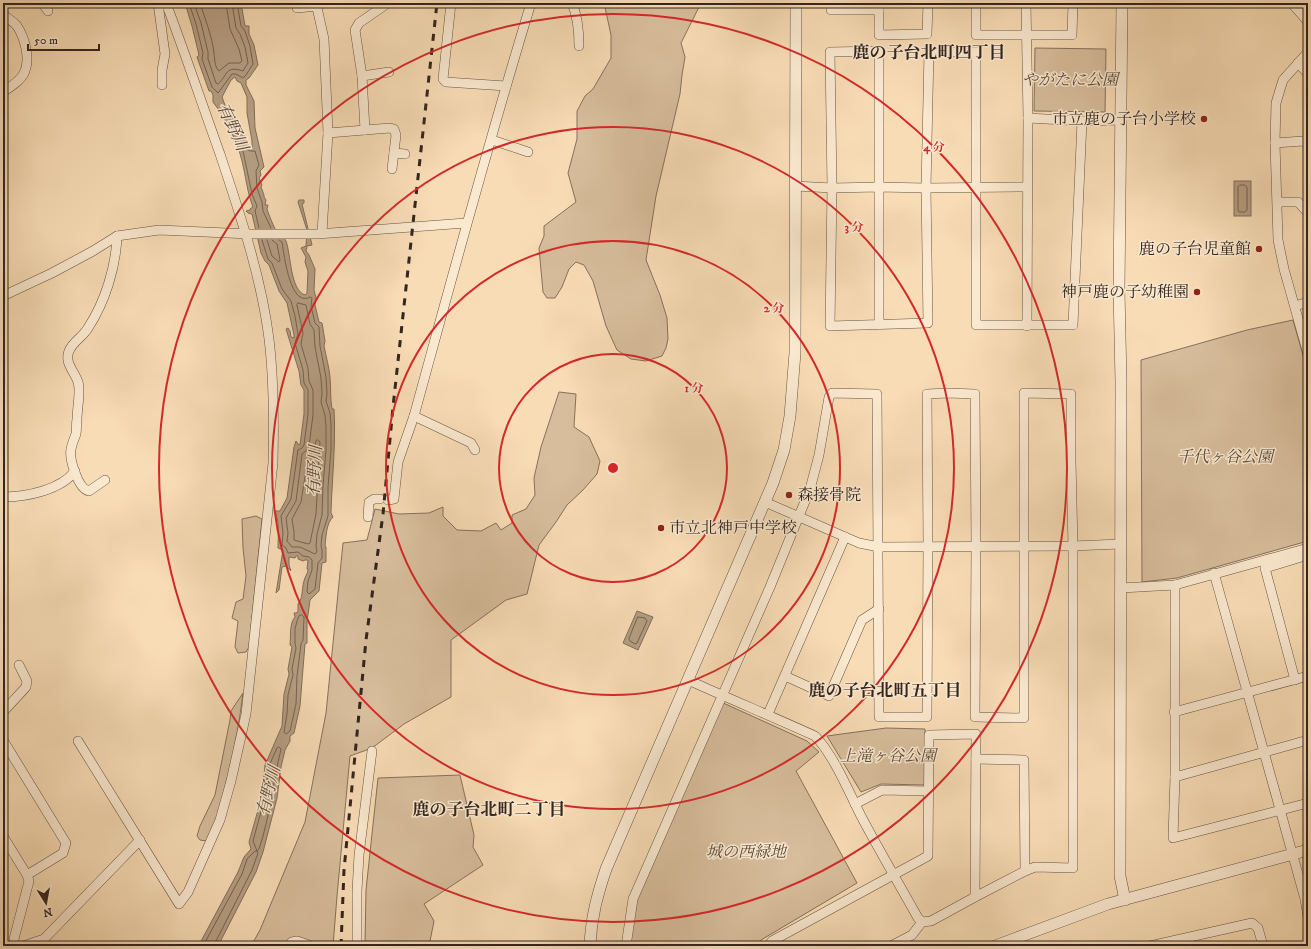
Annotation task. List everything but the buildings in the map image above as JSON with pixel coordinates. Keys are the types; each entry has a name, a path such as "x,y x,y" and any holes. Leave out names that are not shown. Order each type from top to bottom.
{"street":[{"path":"42,3 48,11"},
{"path":"158,3 165,54 162,70 162,85"},
{"path":"78,741 179,904 188,892 220,820 231,781 246,714 273,463 274,421 273,383 269,338 248,234 166,3"},
{"path":"451,3 443,79 446,82 506,86"},
{"path":"368,518 369,502 374,499 394,499 398,462 414,416 466,223 492,140 506,86 531,3"},
{"path":"572,3 576,12 579,29 579,46"},
{"path":"590,946 590,927 593,910 606,869 765,502 784,450 790,416 795,353 796,3"},
{"path":"831,3 831,10 879,7 879,35 927,34 928,3"},
{"path":"976,3 976,35 1072,35 1073,3"},
{"path":"1026,3 1028,118 1026,187 1027,326"},
{"path":"1122,3 1122,120 1119,290 1121,382 1120,876 1126,900"},
{"path":"1293,3 1308,20"},
{"path":"297,8 316,4 324,39 328,133 320,233"},
{"path":"385,4 384,12 386,16"},
{"path":"365,130 362,76 355,30 359,23 385,4"},
{"path":"3,14 17,26 23,38 28,56 25,72 16,82 3,92"},
{"path":"879,325 879,51 830,52 832,188 830,326 879,325 928,322 926,188 929,52 976,52 976,325 1073,325 1082,121"},
{"path":"1308,52 1284,80 1276,103 1275,144 1278,240 1284,269 1308,354"},
{"path":"1298,63 1308,74"},
{"path":"362,76 389,72"},
{"path":"1028,118 1082,121 1122,120"},
{"path":"328,133 390,128 394,130 396,135 392,169"},
{"path":"492,140 522,152"},
{"path":"1275,144 1303,141 1308,144"},
{"path":"394,153 405,154"},
{"path":"795,186 832,188 1026,187"},
{"path":"1278,202 1298,202 1308,213"},
{"path":"3,296 59,269 117,236 159,230 248,234 320,233 466,223"},
{"path":"105,480 89,491 85,490 81,487 71,461 71,449 76,433 79,383 68,360 68,352 73,343 86,331 96,317 112,274 117,253 117,236"},
{"path":"1295,306 1308,302"},
{"path":"626,946 633,899 770,587 810,489 819,455 829,397 832,393 877,394 879,717 927,717 927,394 948,393 975,394 975,717 1024,718 1024,393 1071,394 1073,546 1073,868 1035,867 975,897 931,922 922,922"},
{"path":"414,416 471,443 474,450"},
{"path":"3,497 18,496 49,489 63,483 71,477 75,471"},
{"path":"765,502 859,543 879,547 1073,546 1120,544"},
{"path":"768,714 845,537"},
{"path":"1121,588 1175,585 1308,548"},
{"path":"1295,680 1265,568 1308,555"},
{"path":"1214,574 1292,854 1306,898 1308,917"},
{"path":"1175,585 1175,777 1173,838 1308,803"},
{"path":"785,676 829,696 862,620 879,609"},
{"path":"3,712 26,686 27,681 19,665"},
{"path":"1174,712 1308,676"},
{"path":"688,680 815,736 829,755 894,875 922,922"},
{"path":"768,946 772,941 928,856 929,734 976,734 975,897"},
{"path":"3,740 66,843 62,853 27,875"},
{"path":"1175,777 1308,740"},
{"path":"357,946 357,891 359,855 372,752"},
{"path":"976,759 1024,760 1025,871"},
{"path":"855,804 882,790 928,791"},
{"path":"3,836 27,875 29,881 14,939 15,946"},
{"path":"23,946 39,942 44,939 140,840"},
{"path":"998,945 1108,904 1308,850"},
{"path":"890,946 912,935 922,922"},
{"path":"1150,946 1252,924 1258,928 1263,946"},
{"path":"288,946 292,942 297,941 309,945"}],"green space":[{"path":"604,3 701,3 681,43 685,57 680,94 656,196 646,260 660,295 667,318 668,339 662,356 646,361 631,359 617,350 606,326 593,281 584,265 576,262 569,269 562,287 555,298 547,298 543,292 539,248 544,236 544,226 576,202 568,173 577,139 577,111 585,96 593,89 611,58 611,35"},
{"name":"やがたに公園","path":"1035,48 1106,49 1105,112 1034,111"},
{"name":"千代ヶ谷公園","path":"1293,320 1308,373 1308,541 1177,578 1142,582 1141,360 1247,330"},
{"path":"559,392 576,394 574,427 589,437 600,461 597,474 567,505 539,545 527,594 506,600 451,640 451,697 404,724 372,748 350,756 333,946 251,946 260,930 305,822 326,713 343,543 367,540 375,509 399,514 429,513 443,507 443,516 457,530 481,531 496,523 501,530 512,523 512,515 526,509 535,495 534,478 541,447"},
{"path":"256,516 262,519 249,647 246,652 238,653 235,647 238,621 232,618 236,602 243,599 246,576 242,519"},
{"path":"243,693 233,752 220,806 207,841 200,840 197,836 200,826 215,795 231,711"},
{"name":"城の西緑地","path":"721,702 807,741 819,752 796,771 857,883 761,940 760,946 630,946 636,899"},
{"name":"上滝ヶ谷公園","path":"886,728 925,729 925,785 881,784 861,792 827,736"},
{"path":"460,775 474,835 473,847 483,865 424,904 434,921 429,946 365,946 366,890 378,778"}],"water":[{"name":"有野川","path":"185,3 241,3 245,26 249,26 249,34 254,45 258,65 246,80 246,85 254,101 255,128 264,167 260,171 261,175 259,178 266,200 265,205 268,205 267,209 276,231 286,241 296,286 300,292 305,295 307,293 308,271 305,262 306,257 301,248 306,246 307,230 298,202 299,200 304,200 304,203 302,204 312,245 307,246 306,251 315,269 315,305 319,322 322,323 325,341 324,346 330,373 331,405 332,409 334,409 331,513 333,517 329,523 327,531 325,546 326,562 322,563 319,591 310,600 300,706 294,733 290,736 290,741 285,750 277,798 263,852 256,872 218,946 199,945 238,872 244,857 251,849 249,842 262,796 265,765 282,726 284,694 289,674 288,669 292,647 290,645 291,627 295,617 294,613 298,612 298,604 308,570 308,560 303,561 298,559 298,556 295,558 289,557 291,571 286,566 282,567 279,590 276,593 283,550 278,548 278,525 275,511 280,511 287,498 296,441 300,445 304,414 304,390 301,385 299,371 286,329 288,328 291,337 294,338 287,303 279,291 269,265 261,253 252,214 246,211 253,207 249,196 240,154 230,130 213,102 213,95 211,91 209,91 197,57 199,55","holes":["235,77 237,81 241,83 247,97 247,113 252,148 248,145 231,113 226,108 222,97 231,80"]},
{"path":"1234,181 1251,181 1251,216 1234,216"},
{"path":"637,611 653,617 638,650 623,643"}],"railway":[{"path":"341,946 344,870 366,640 383,514 393,407 437,3"}],"place":[{"name":"市立鹿の子台小学校","path":"1204,119"},
{"name":"鹿の子台児童館","path":"1259,249"},
{"name":"神戸鹿の子幼稚園","path":"1197,292"},
{"name":"森接骨院","path":"789,495"},
{"name":"市立北神戸中学校","path":"661,528"}],"district":[{"name":"鹿の子台北町四丁目","path":"929,53"},
{"name":"鹿の子台北町五丁目","path":"885,691"},
{"name":"鹿の子台北町二丁目","path":"489,810"}]}
